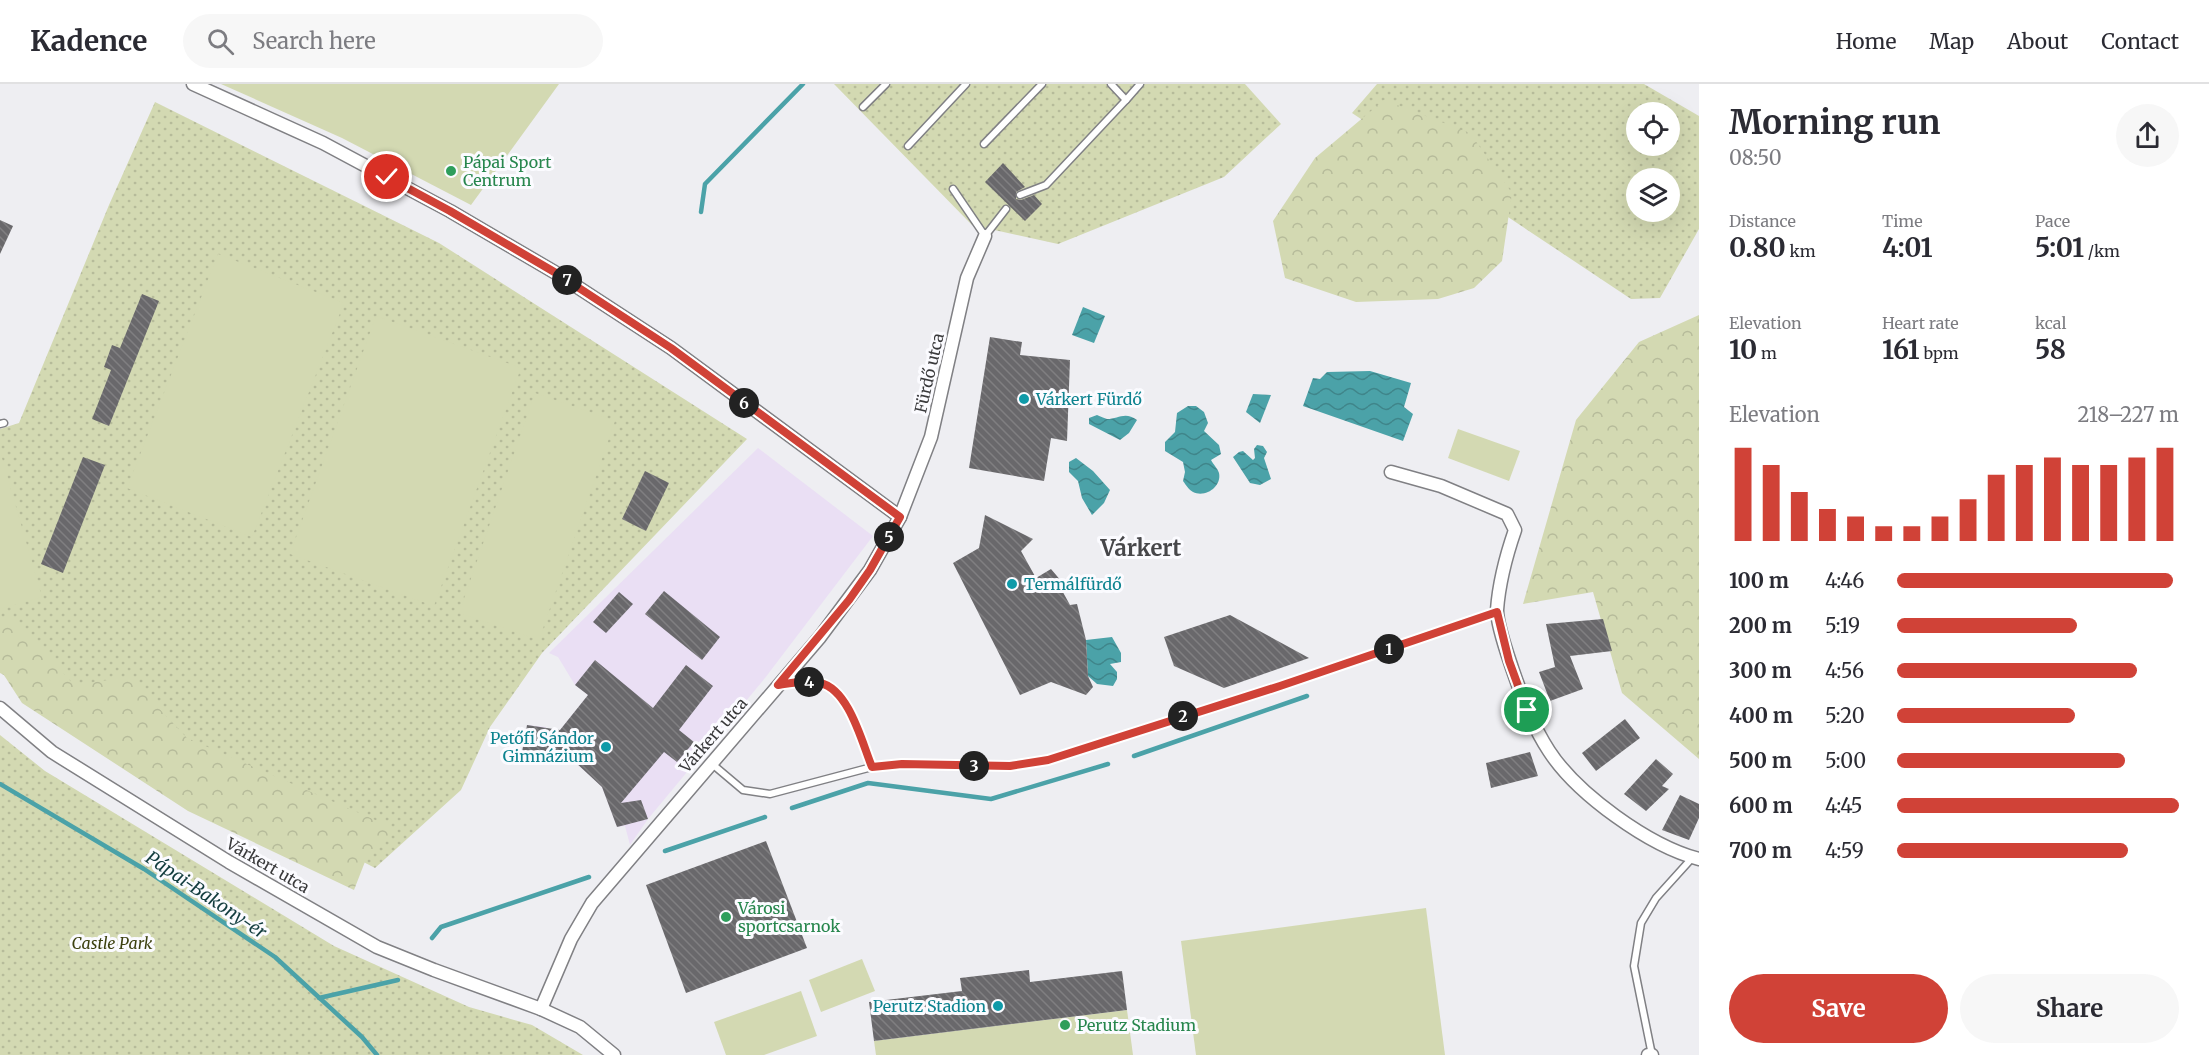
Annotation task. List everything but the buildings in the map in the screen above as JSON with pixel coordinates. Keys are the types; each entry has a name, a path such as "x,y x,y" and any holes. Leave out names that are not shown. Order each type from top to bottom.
{"street":[{"path":"193,84 323,143 450,211 556,273 671,348 900,517"},
{"name":"Fürdő utca","path":"900,517 931,437 967,278 986,236"},
{"path":"1391,472 1442,486 1507,514 1515,530 1505,559 1497,612 1509,661 1527,710 1550,752 1577,785 1613,814 1652,839 1696,858"},
{"name":"Várkert utca","path":"541,1009 571,939 592,903 855,592 900,517"},
{"name":"Várkert utca","path":"0,708 52,752 229,862 377,947 541,1009 580,1027 614,1055"}],"lane":[{"path":"863,107 885,84"},
{"path":"908,146 966,84"},
{"path":"984,144 1042,84"},
{"path":"1111,84 1126,99"},
{"path":"1020,195 1046,185 1140,84"},
{"path":"953,189 986,236 1006,209"},
{"path":"710,763 743,790 771,794 872,767 902,764 1010,766 1048,760 1280,686 1497,612"},
{"path":"778,685 813,682 832,688 850,712 872,767"},
{"path":"1650,1055 1634,966 1641,923 1656,898 1696,858"}],"shaded area":[{"path":"758,448 873,536 765,678 648,819 630,845 625,826 617,827 602,787 574,761 522,752 527,725 546,727 545,733 556,735 588,695 575,685 558,657 549,653"}],"green space":[{"name":"Pápai Sport Centrum","path":"221,84 559,84 471,205 342,138"},
{"path":"834,84 1245,84 1281,124 1224,177 1058,244 972,225"},
{"path":"1377,84 1644,84 1675,102 1626,102 1626,156 1680,156 1680,105 1699,116 1699,229 1660,298 1631,299 1352,113"},
{"path":"1384,100 1470,133 1512,193 1502,261 1474,288 1438,299 1356,302 1285,278 1273,221 1315,158"},
{"path":"155,102 439,243 747,439 542,653 490,727 461,790 375,868 0,673 0,429 19,423 109,205"},
{"path":"218,254 344,303 252,537 127,488"},
{"path":"1699,315 1699,759 1622,693 1593,592 1523,604 1576,420 1639,342"},
{"path":"376,316 521,368 434,606 290,554"},
{"path":"535,393 615,421 539,640 459,613"},
{"path":"1458,429 1520,451 1509,481 1448,458"},
{"path":"0,451 42,597 0,609"},
{"path":"12,616 74,685 129,677 187,738 389,826 392,835 368,854 354,890 188,811 22,703 0,669 0,620"},
{"name":"Castle Park","path":"0,735 45,771 334,946 469,1007 532,1025 583,1055 0,1055"},
{"path":"1426,908 1445,1055 1196,1055 1181,941"},
{"path":"862,959 875,991 821,1012 809,980"},
{"path":"801,991 817,1036 764,1055 726,1055 714,1022"},
{"name":"Perutz Stadium","path":"1127,1010 1133,1055 876,1055 874,1041"}],"water":[{"path":"1083,307 1105,316 1094,343 1072,335"},
{"path":"1370,371 1411,383 1404,407 1413,414 1403,441 1303,406 1313,378 1320,379 1327,372"},
{"path":"1253,394 1271,395 1260,423 1246,412"},
{"path":"1188,406 1196,406 1204,412 1208,423 1204,431 1219,445 1221,454 1211,460 1219,473 1218,483 1212,490 1203,494 1189,489 1183,481 1185,472 1183,462 1165,451 1165,442 1175,432 1177,413"},
{"path":"1097,415 1107,419 1129,416 1137,420 1129,433 1120,440 1089,424 1089,418"},
{"path":"1257,445 1263,446 1267,452 1264,458 1271,479 1260,485 1250,483 1233,457 1243,451 1253,460 1255,458 1254,449"},
{"path":"1076,458 1093,471 1110,490 1104,503 1092,515 1082,498 1078,481 1069,472 1069,462"},
{"path":"1112,637 1121,653 1121,662 1110,664 1117,672 1117,679 1113,686 1097,684 1088,676 1086,640"}],"waterway":[{"path":"701,212 705,184 803,84"},
{"path":"1134,756 1307,696"},
{"path":"792,808 868,783 991,799 1108,764"},
{"name":"Pápai-Bakony-ér","path":"0,784 144,869 275,957 362,1037 377,1055"},
{"path":"665,851 765,817"},
{"path":"432,938 441,927 589,877"},
{"path":"319,998 398,980"}],"place":[{"name":"Pápai Sport Centrum","path":"451,171"},
{"name":"Várkert Fürdő","path":"1024,399"},
{"name":"Termálfürdő","path":"1012,584"},
{"name":"Petőfi Sándor Gimnázium","path":"606,747"},
{"name":"Városi sportcsarnok","path":"726,917"},
{"name":"Perutz Stadion","path":"998,1006"},
{"name":"Perutz Stadium","path":"1065,1025"}],"district":[{"name":"Várkert","path":"1141,548"}],"route":[{"path":"387,177 556,273 671,348 900,517 870,570 849,600 778,685 806,682 821,683 832,688 850,712 872,767 902,764 1010,766 1048,760 1280,686 1497,612 1509,661 1527,710"}]}
